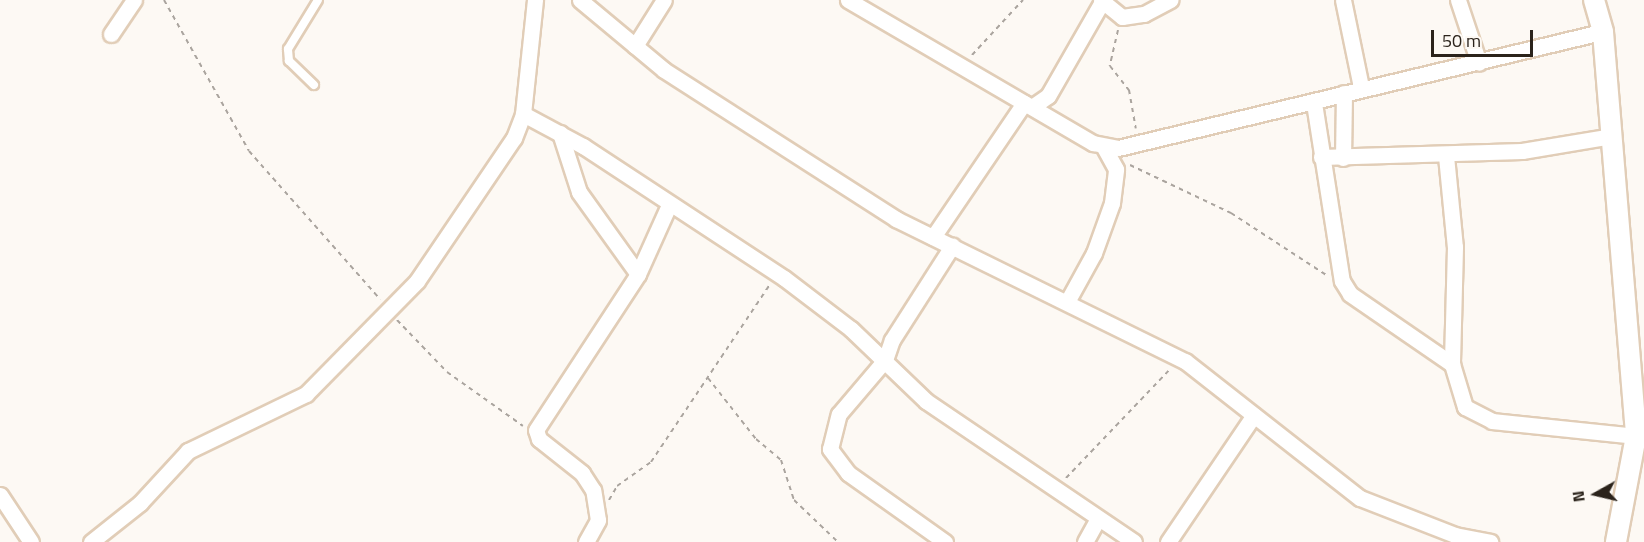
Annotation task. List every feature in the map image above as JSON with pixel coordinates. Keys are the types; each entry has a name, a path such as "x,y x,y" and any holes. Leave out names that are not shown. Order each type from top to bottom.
{"street":[{"path":"111,34 134,0"},
{"path":"91,542 140,503 188,451 306,394 390,310 445,245 514,138 523,114 535,0"},
{"path":"580,0 635,46 719,107 933,237 1178,357 1360,498 1455,535 1490,542"},
{"path":"635,46 664,0"},
{"path":"848,0 1104,147 1133,146 1314,104 1361,87 1479,63 1603,32"},
{"path":"933,237 1028,105 1048,96 1102,1 1115,15 1144,14 1170,0"},
{"path":"1343,0 1361,87"},
{"path":"1458,0 1479,63"},
{"path":"1594,0 1603,32 1638,391 1636,436 1616,542"},
{"path":"1343,158 1344,93"},
{"path":"1314,104 1343,283 1358,300 1452,364"},
{"path":"523,114 560,133 776,273 885,360 926,401 1049,487 1134,542"},
{"path":"560,133 579,192 638,274"},
{"path":"1321,157 1446,156 1613,136"},
{"path":"1067,302 1104,231 1116,169 1104,147"},
{"path":"1446,156 1455,247 1452,364 1461,400 1473,415 1555,430 1636,436"},
{"path":"586,542 598,520 600,506 582,473 539,440 540,419 638,274 669,205"},
{"path":"945,542 848,473 830,449 839,414 885,360 897,331 952,246"},
{"path":"1168,542 1254,415"},
{"path":"0,495 31,542"},
{"path":"1085,542 1098,519"}],"lane":[{"path":"314,86 289,61 288,48 318,0"}],"path":[{"path":"164,0 249,151 441,366 539,440"},
{"path":"959,63 982,48 1023,0"},
{"path":"1115,15 1119,32 1110,66 1132,99 1133,146"},
{"path":"1116,169 1137,165 1231,213 1343,283"},
{"path":"598,520 617,486 651,462 776,273"},
{"path":"1049,487 1090,457 1159,385 1178,357"},
{"path":"708,378 756,439 781,460 794,500 838,542"}]}
